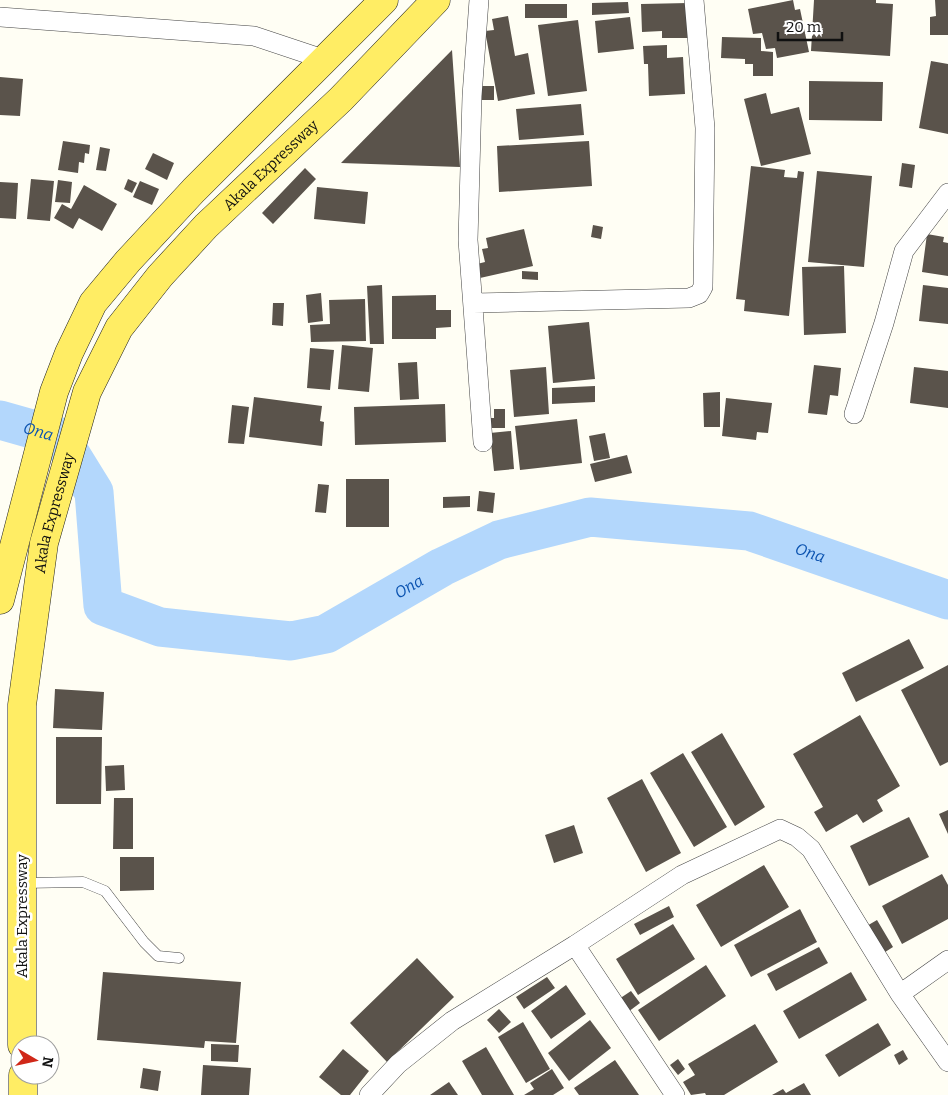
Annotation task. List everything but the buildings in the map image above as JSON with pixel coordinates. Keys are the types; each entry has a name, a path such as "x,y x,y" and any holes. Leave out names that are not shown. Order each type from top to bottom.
{"main road":[{"path":"0,600 32,469 54,392 69,353 93,303 128,261 181,204 295,91 323,59 384,0"},
{"name":"Akala Expressway","path":"22,1035 22,705 44,543 87,392 119,328 160,276 206,226 341,98 436,0"}],"street":[{"path":"479,0 472,96 468,240 483,442"},
{"path":"473,303 689,298 699,294 703,287 705,128 694,0"},
{"path":"0,17 254,36 323,59"},
{"path":"854,414 884,323 904,251 948,193"},
{"path":"369,1095 398,1064 452,1021 576,946 682,875 780,829 798,837 811,849 900,994 948,1062"},
{"path":"576,946 676,1095"},
{"path":"900,994 948,960"}],"lane":[{"path":"22,883 83,882 105,891 144,942 158,956 179,958"}],"waterway":[{"name":"Ona","path":"0,420 60,437 94,492 103,606 160,627 291,641 326,634 442,567 499,540 590,517 749,531 948,600"}]}
